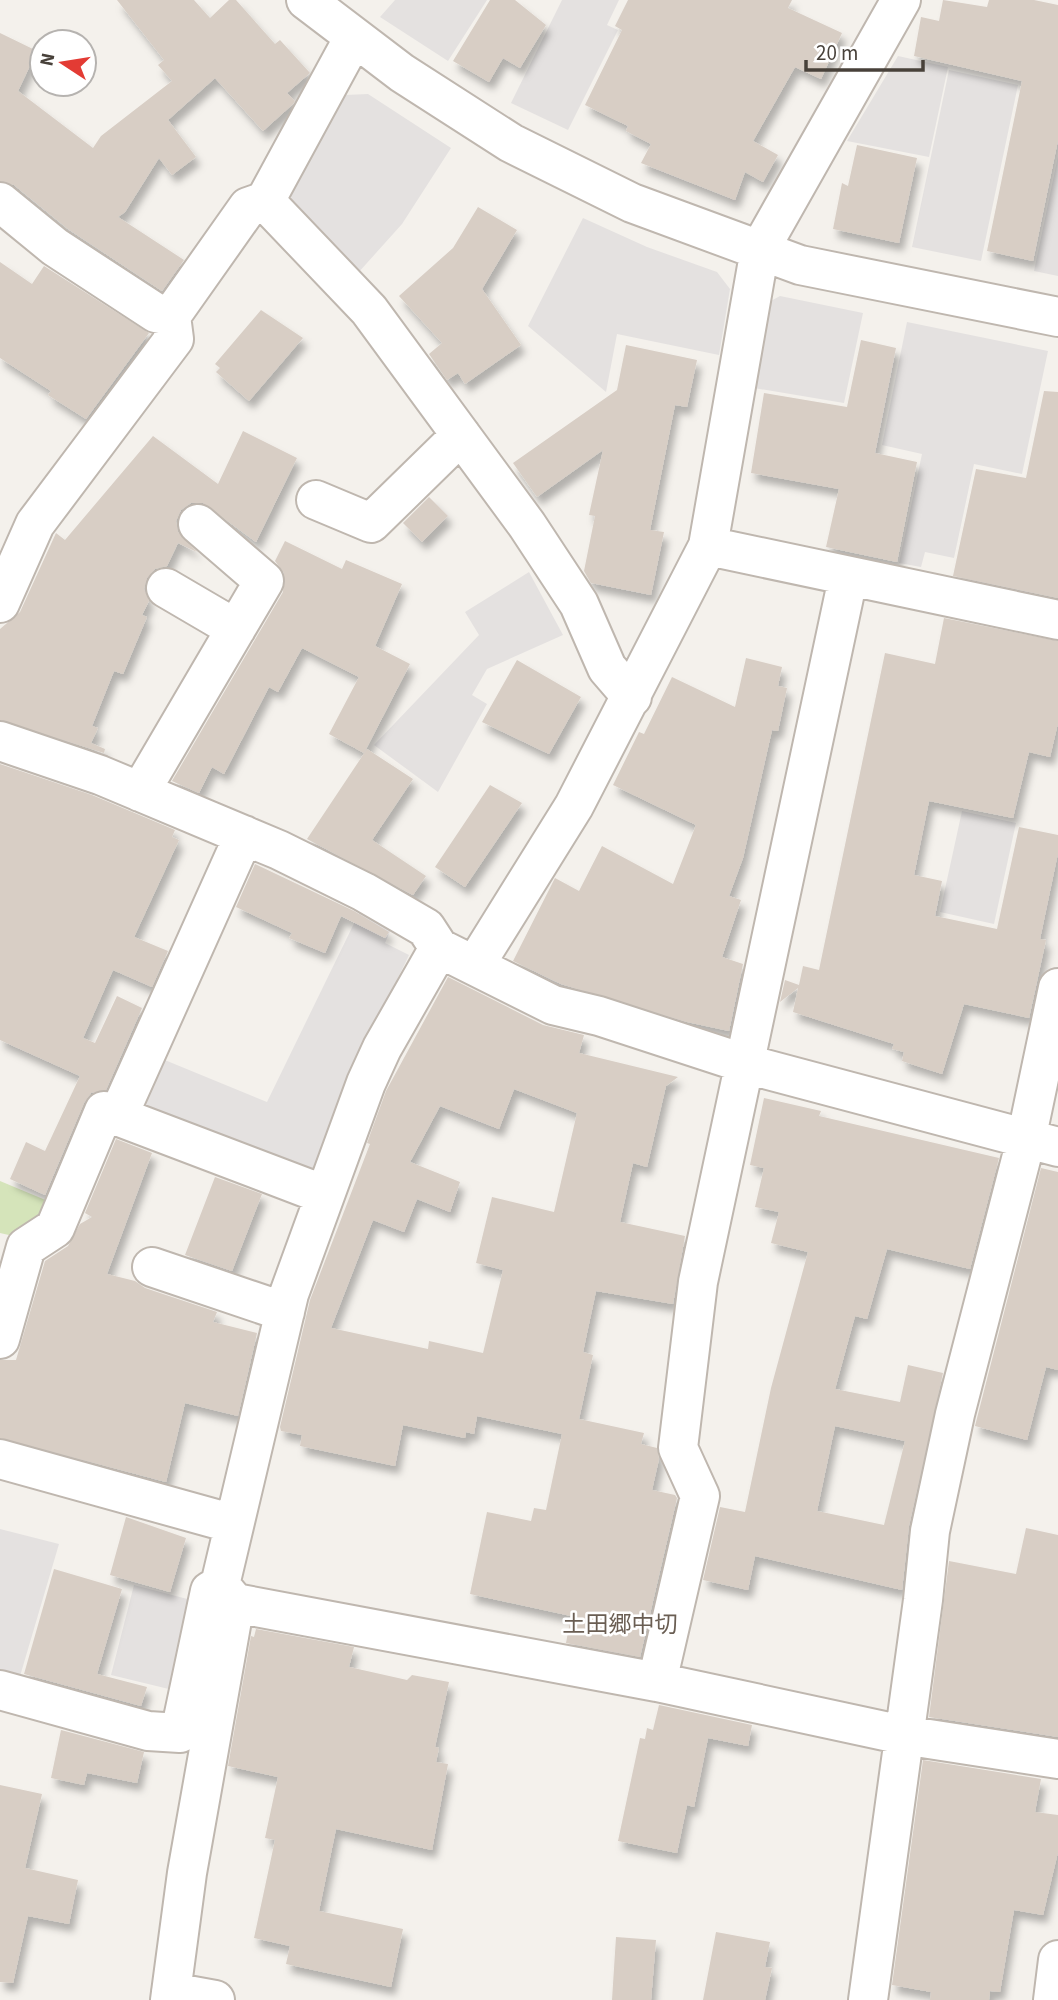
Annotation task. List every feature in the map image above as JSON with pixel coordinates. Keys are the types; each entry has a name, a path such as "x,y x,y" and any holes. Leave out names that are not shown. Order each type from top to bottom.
{"street":[{"path":"306,0 353,39 511,143 632,203 800,265 1058,317"},
{"path":"475,965 574,807 708,546 760,249 901,0"},
{"path":"0,603 35,524 173,339 171,316 248,207 265,201 353,39"},
{"path":"265,201 369,310 527,524 579,604 607,668 632,697"},
{"path":"0,202 55,247 156,313 171,316"},
{"path":"316,500 372,523 461,435"},
{"path":"140,792 264,581 198,524"},
{"path":"708,546 848,578 1058,620"},
{"path":"657,1682 699,1496 678,1448 698,1282 848,578"},
{"path":"166,588 236,629"},
{"path":"0,740 140,792 244,835 365,892 426,928 439,948 554,1005 599,1016 746,1064 1042,1143"},
{"path":"118,1116 244,835"},
{"path":"215,2000 171,1996 227,1595 234,1524 285,1312 326,1195 382,1048 439,948"},
{"path":"868,2000 930,1531 955,1414 1042,1143 1058,988"},
{"path":"0,1339 26,1247 55,1228 104,1111 326,1195"},
{"path":"152,1268 285,1312"},
{"path":"0,1459 234,1524"},
{"path":"0,1690 148,1731 180,1733 210,1591 903,1735 1058,1759"},
{"path":"1053,2000 1058,1960"}],"green space":[{"path":"0,1181 55,1204 22,1238 0,1233"}],"shaded area":[{"path":"395,0 487,0 448,61 380,17"},
{"path":"562,0 619,0 607,25 618,30 568,130 511,103"},
{"path":"898,56 948,67 929,157 847,141"},
{"path":"949,70 1018,85 981,261 912,247"},
{"path":"368,94 451,148 402,224 358,273 293,210 290,189 345,95"},
{"path":"1058,156 1058,276 1034,271"},
{"path":"583,218 647,247 717,272 730,289 719,355 617,334 606,392 528,326"},
{"path":"780,296 863,313 844,403 754,388 769,302"},
{"path":"907,322 1048,351 1022,474 974,464 954,558 925,552 921,567 899,563 922,454 882,445"},
{"path":"529,572 563,635 487,669 472,695 487,704 438,792 374,745 479,635 465,612"},
{"path":"962,811 1016,823 994,924 940,912"},
{"path":"363,905 395,920 385,943 409,955 361,1055 318,1169 305,1177 141,1114 155,1056 267,1102"},
{"path":"0,1529 59,1544 18,1683 0,1679"},
{"path":"134,1585 195,1601 177,1691 111,1675"}],"building":[{"path":"117,0 194,0 210,18 229,0 236,0 275,44 280,40 310,73 287,93 295,101 293,104 263,131 215,78 168,120 196,157 172,175 159,158 125,212 118,217 184,260 162,291 68,229 14,185 0,181 0,33 28,47 28,70 18,91 93,148 101,136 172,81 158,65 164,60"},
{"path":"490,0 515,0 546,25 520,68 503,58 489,82 453,61"},
{"path":"628,0 792,0 788,8 842,33 821,79 795,67 753,141 778,155 763,182 745,172 735,200 641,163 651,144 626,131 628,126 585,105 622,30 615,26"},
{"path":"943,0 987,7 989,0 1034,0 1058,5 1058,140 1033,261 987,251 1022,81 914,56 921,17 939,21"},
{"path":"857,145 917,158 899,243 833,229 842,183 848,186"},
{"path":"478,207 517,230 482,289 521,345 465,384 458,373 447,380 429,354 442,343 399,296 453,248"},
{"path":"0,262 32,284 44,266 149,333 86,419 48,395 51,391 0,358"},
{"path":"261,310 303,338 249,401 216,372 220,368 215,364"},
{"path":"861,340 896,348 875,453 917,462 897,562 826,547 839,489 751,473 764,393 847,407"},
{"path":"626,345 697,360 687,407 675,405 650,530 664,532 651,595 591,583 584,571 595,516 589,515 603,450 537,497 513,463 617,390"},
{"path":"1044,391 1058,392 1058,598 953,576 976,469 1026,478"},
{"path":"243,431 297,458 256,542 203,503 191,503 181,510 176,521 178,532 197,552 178,543 167,566 155,569 147,578 144,589 149,601 142,615 147,617 123,674 114,671 92,726 98,728 91,743 105,749 104,753 0,720 0,629 20,612 56,533 65,540 153,436 218,484"},
{"path":"429,497 448,516 422,542 403,523"},
{"path":"285,541 342,569 346,560 402,584 375,646 410,664 364,753 329,734 359,677 302,648 278,692 269,687 224,774 212,767 199,793 172,781 283,592 284,573 275,561"},
{"path":"944,618 1058,641 1058,723 1050,757 1029,752 1013,818 929,801 914,875 942,881 935,916 997,929 1019,827 1058,835 1058,853 1040,939 1046,940 1029,1018 964,1004 942,1074 902,1061 904,1052 892,1049 894,1044 793,1012 798,988 780,1002 785,980 799,985 803,966 819,970 885,653 935,664"},
{"path":"746,658 782,667 778,686 787,688 778,731 772,730 743,858 729,896 741,900 722,957 743,964 729,1031 687,1022 561,984 513,961 555,878 579,891 602,846 673,884 696,825 613,785 639,732 644,734 672,677 735,707"},
{"path":"517,660 581,697 549,754 482,722"},
{"path":"367,749 413,779 372,840 426,876 413,895 307,839"},
{"path":"0,764 92,795 175,830 172,837 179,840 134,937 168,951 152,987 113,970 83,1038 95,1043 117,996 142,1008 106,1090 91,1093 84,1103 45,1195 10,1179 26,1142 45,1151 80,1076 0,1040"},
{"path":"490,785 522,803 465,887 435,867"},
{"path":"255,864 354,911 389,932 385,938 341,916 325,953 289,938 292,933 236,907"},
{"path":"448,977 543,1025 584,1035 579,1053 678,1077 666,1086 647,1167 633,1163 620,1222 685,1236 673,1304 596,1291 583,1352 593,1355 579,1419 644,1433 641,1444 657,1448 659,1459 652,1490 675,1495 677,1498 640,1657 566,1643 571,1616 470,1594 487,1512 531,1521 534,1508 546,1510 562,1434 477,1416 474,1434 466,1432 465,1438 403,1425 395,1466 300,1446 302,1435 281,1431 310,1300 370,1144 367,1143 386,1091","holes":["514,1089 577,1113 554,1212 492,1197 476,1263 503,1270 483,1353 429,1341 428,1349 331,1328 373,1220 404,1232 417,1199 450,1212 460,1182 410,1162 440,1106 499,1129"]},
{"path":"764,1098 821,1111 819,1116 999,1158 970,1269 887,1249 867,1319 855,1316 835,1389 900,1402 908,1365 943,1373 909,1526 902,1590 755,1556 748,1590 703,1580 720,1507 745,1512 771,1388 808,1252 771,1243 779,1212 755,1207 764,1168 750,1165","holes":["835,1426 905,1441 884,1525 817,1511"]},
{"path":"116,1139 152,1153 107,1274 135,1281 145,1288 217,1312 213,1322 257,1333 238,1416 185,1403 166,1482 0,1438 0,1360 16,1360 45,1261 68,1246 80,1224 92,1217 85,1213"},
{"path":"1041,1168 1058,1172 1058,1370 1046,1367 1027,1440 975,1426"},
{"path":"215,1177 262,1194 232,1271 185,1255"},
{"path":"126,1517 186,1538 170,1592 110,1575"},
{"path":"1026,1528 1058,1535 1058,1737 929,1717 949,1561 1016,1574"},
{"path":"54,1569 122,1589 97,1674 147,1687 141,1706 24,1674"},
{"path":"256,1629 354,1647 349,1667 407,1680 412,1675 449,1682 435,1747 439,1748 436,1762 448,1764 432,1850 336,1829 319,1911 403,1929 391,1987 286,1964 290,1946 254,1938 275,1840 265,1838 278,1777 228,1766 251,1636 254,1637"},
{"path":"659,1705 752,1725 748,1746 708,1738 694,1807 687,1805 677,1853 618,1841 640,1738 645,1739 647,1728 653,1730"},
{"path":"61,1730 144,1752 137,1783 87,1773 84,1785 51,1778"},
{"path":"923,1760 1041,1779 1035,1812 1058,1815 1058,1852 1043,1915 1014,1910 1000,1992 990,1991 989,2000 930,2000 931,1992 892,1985"},
{"path":"0,1785 42,1794 25,1868 78,1880 69,1924 28,1916 13,1983 0,1982"},
{"path":"716,1932 770,1942 765,1967 772,1968 765,2000 703,2000"},
{"path":"616,1937 656,1940 651,2000 612,2000"}],"district":[{"name":"土田郷中切","path":"620,1624"}]}
